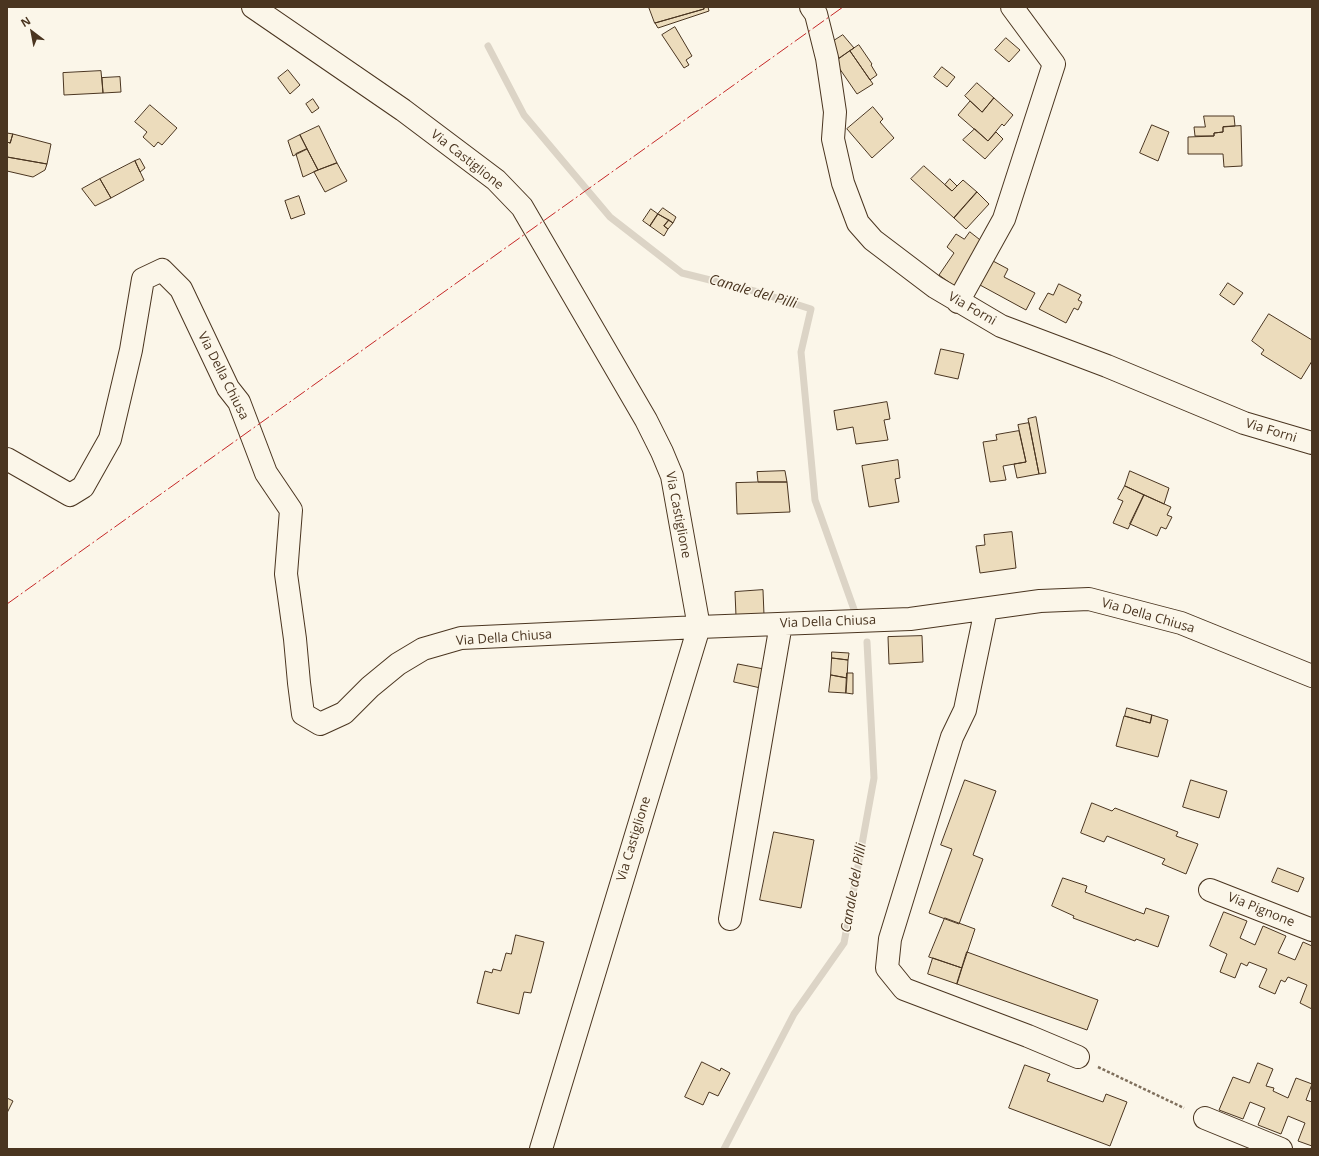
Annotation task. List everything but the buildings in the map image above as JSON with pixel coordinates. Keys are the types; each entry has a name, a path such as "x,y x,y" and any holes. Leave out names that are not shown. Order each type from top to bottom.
{"street":[{"name":"Via Castiglione","path":"253,7 403,110 496,180 522,207 646,420 672,476 698,627 541,1149"},
{"name":"Via Forni","path":"811,7 816,14 827,58 834,112 833,139 843,183 858,223 880,244 935,287 958,302 1001,326 1107,366 1244,423 1312,443"},
{"path":"958,302 1004,219 1054,64 1012,7"},
{"name":"Via Della Chiusa","path":"7,459 70,495 83,487 110,439 131,350 143,279 162,270 181,289 228,388 239,402 266,472 291,510 286,574 303,714 320,724 344,713 370,687 398,664 423,649 461,638 910,619 1040,601 1089,599 1181,623 1312,676"},
{"path":"986,609 965,710 952,737 890,939 887,968 904,989 1028,1036 1078,1057"},
{"path":"730,919 781,624"},
{"name":"Via Pignone","path":"1210,890 1312,930"},
{"path":"1205,1118 1281,1149"}],"path":[{"path":"1078,1057 1205,1118"}],"waterway":[{"name":"Canale del Pilli","path":"488,46 524,115 610,217 682,273 758,292 811,309 801,352 815,500 856,615"},
{"name":"Canale del Pilli","path":"724,1149 794,1014 844,943 874,778 867,642"}],"power":[{"path":"7,604 843,7"}]}
